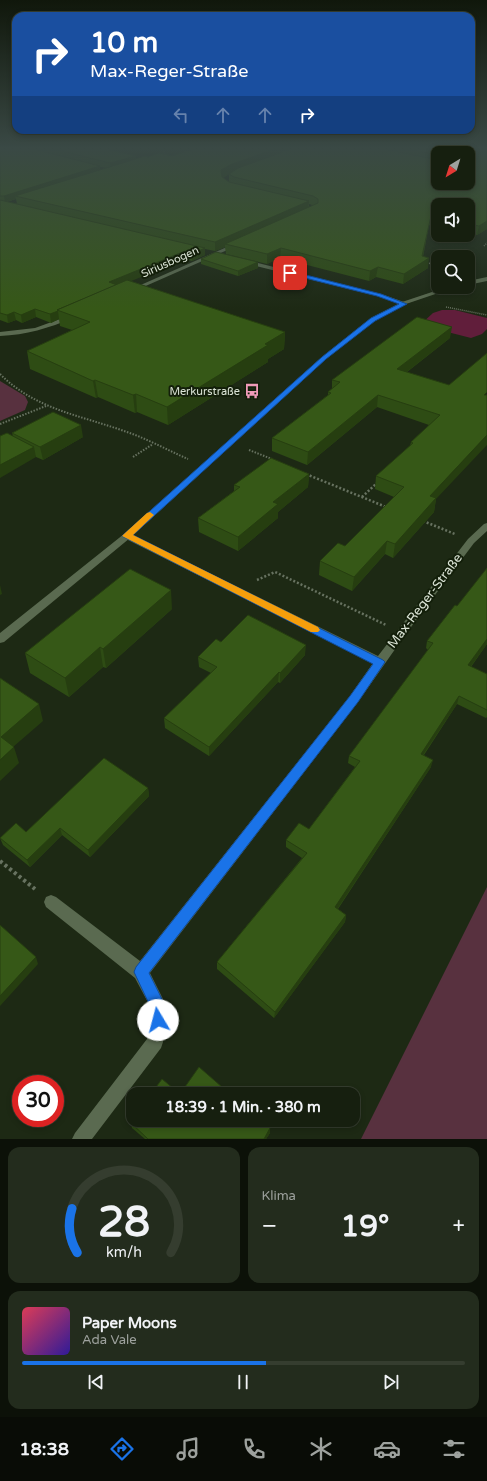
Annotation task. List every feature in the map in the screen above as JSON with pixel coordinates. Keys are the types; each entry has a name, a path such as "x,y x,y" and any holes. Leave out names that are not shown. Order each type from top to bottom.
{"street":[{"name":"Siriusbogen","path":"124,293 243,242"},
{"path":"203,252 228,257"},
{"path":"241,261 379,295 404,304"},
{"path":"475,282 487,279"},
{"path":"0,639 127,536 324,358 373,319 404,304 433,294"},
{"path":"0,334 21,334 46,328 79,313"},
{"name":"Max-Reger-Straße","path":"141,972 354,699 401,632 471,541 487,526"},
{"name":"Max-Reger-Straße","path":"127,536 380,662"},
{"path":"51,902 141,972 160,1009 155,1042 81,1139"}],"path":[{"path":"487,243 484,246 487,246"},
{"path":"423,262 431,264"},
{"path":"0,374 8,382 46,406 125,431 204,466"},
{"path":"0,424 46,406"},
{"path":"230,442 277,462"},
{"path":"133,457 153,443"},
{"path":"305,473 391,509"},
{"path":"362,497 379,480"},
{"name":"Max-Reger-Straße","path":"420,520 471,541"},
{"path":"236,590 275,572 401,632"},
{"path":"0,861 51,902"}],"shaded area":[{"path":"442,310 455,310 487,318 487,329 482,334 471,338 420,325 433,313"},
{"path":"0,381 25,396 28,402 25,410 0,421"},
{"path":"487,887 487,1139 361,1139"}],"building":[{"path":"0,202 9,202 205,248 192,254 185,251 109,282 117,285 50,314 35,309 21,315 14,312 7,315 0,313"},
{"path":"42,202 306,202 215,242"},
{"path":"318,202 431,202 431,216 422,256 429,258 404,274 378,267 370,271 281,248 267,254 225,244"},
{"path":"475,202 487,202 487,221 479,226 475,225"},
{"path":"216,252 258,262 238,271 201,259"},
{"path":"127,280 285,332 265,344 268,345 167,407 136,394 133,395 95,380 93,381 27,351 90,322 57,310"},
{"path":"417,317 452,327 397,369 449,385 487,353 487,392 484,395 487,395 487,435 430,496 436,498 395,544 387,541 354,577 320,561 338,543 345,546 404,487 376,476 413,443 411,442 440,415 378,395 308,452 272,438 331,393 328,392 340,382 332,380"},
{"path":"53,412 81,425 40,447 12,433"},
{"path":"7,433 34,447 0,465 0,436"},
{"path":"271,458 309,474 273,502 278,504 238,537 198,518 240,487 234,485"},
{"path":"487,568 487,639 468,665 487,674 487,710 459,696 421,754 433,760 335,907 346,915 275,1012 217,962 307,853 286,840 299,823 309,829 360,761 349,756 433,643 427,641 455,605 457,606"},
{"path":"130,569 171,590 103,649 100,647 65,678 25,653"},
{"path":"248,615 306,645 209,747 164,718 217,667 198,657 216,639 221,642"},
{"path":"0,678 39,704 1,737 14,747 0,760"},
{"path":"104,758 148,788 88,850 60,828 27,860 0,838 16,823 26,832"},
{"path":"0,925 36,957 0,996"},
{"path":"199,1067 222,1087 185,1087"},
{"path":"162,1079 172,1087 156,1087"},
{"path":"135,1127 270,1128 264,1139 148,1139"}],"slow traffic":[{"path":"150,515 127,536 315,630"}],"place":[{"name":"Merkurstraße","path":"252,391"}],"route":[{"path":"158,1020 160,1009 141,972 354,699 380,662 127,536 324,358 373,319 404,304 379,295 290,273"}]}
